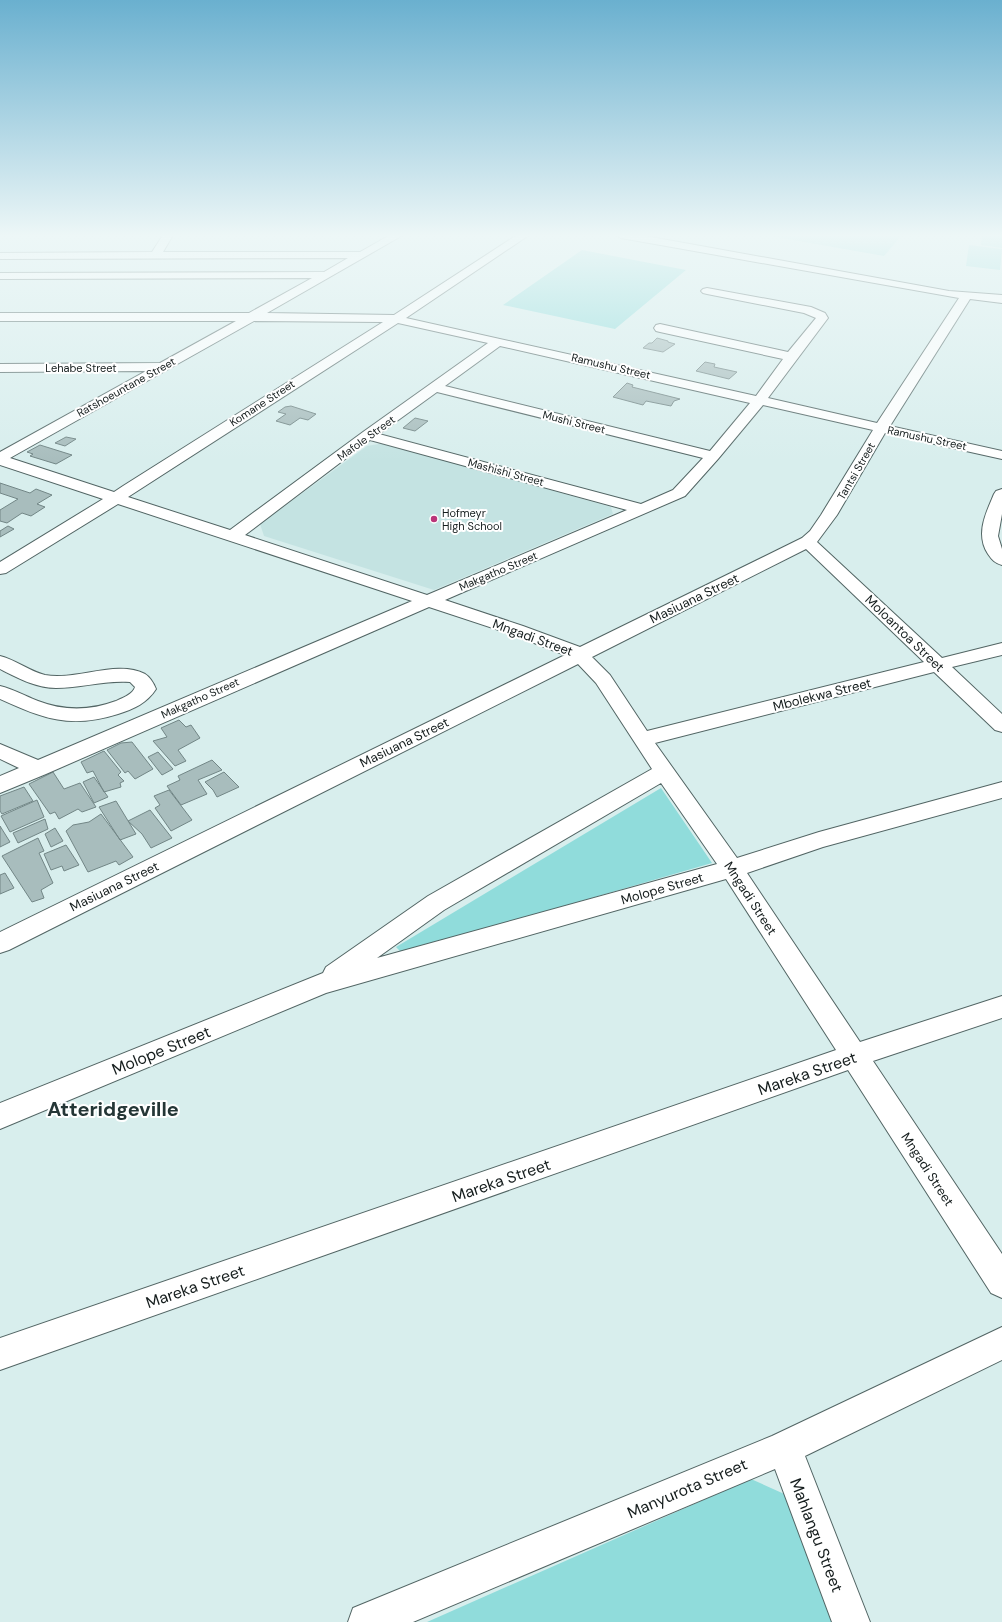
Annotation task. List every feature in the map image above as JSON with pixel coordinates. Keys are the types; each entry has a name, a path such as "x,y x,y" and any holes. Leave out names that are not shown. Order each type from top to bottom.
{"street":[{"name":"Ratshoeuntane Street","path":"0,459 262,311"},
{"name":"Komane Street","path":"0,570 117,498 141,481 409,311"},
{"name":"Makgatho Street","path":"0,785 679,493 713,456 760,400 790,356 822,321 821,316 808,311"},
{"name":"Tantsi Street","path":"808,542 816,534 829,515 881,428 957,311"},
{"name":"Ramushu Street","path":"0,317 344,317 396,319 1002,455"},
{"path":"660,328 790,356"},
{"name":"Mafole Street","path":"233,536 368,435 499,341"},
{"name":"Lehabe Street","path":"0,368 162,367"},
{"path":"5,381 31,368"},
{"name":"Mushi Street","path":"434,387 713,456"},
{"name":"Mashishi Street","path":"368,435 643,509"},
{"name":"Mngadi Street","path":"0,459 429,600 543,639 580,654 591,668 603,679 642,739 732,869 1002,1282"},
{"path":"1002,494 996,527 989,534 991,545 1002,560"},
{"name":"Masiuana Street","path":"0,943 808,542"},
{"name":"Moloantoa Street","path":"808,542 1002,725"},
{"name":"Mbolekwa Street","path":"642,739 1002,649"},
{"path":"0,662 44,681 64,682 124,676 136,677 143,682 146,689 141,696 130,702 104,712 80,717 64,716 40,709 0,692"},
{"path":"0,751 39,769"},
{"name":"Molope Street","path":"321,984 436,903 665,771"},
{"name":"Molope Street","path":"0,1116 321,984 732,869 818,840 1002,790"},
{"name":"Mareka Street","path":"0,1354 854,1056 1002,1007"},
{"name":"Manyurota Street","path":"367,1622 784,1448 1002,1343"},
{"name":"Mahlangu Street","path":"784,1448 851,1622"}],"shaded area":[{"path":"530,311 637,311 615,329"},
{"name":"Hofmeyr High School","path":"384,443 611,507 613,514 434,590 264,536 260,524 367,446"},
{"path":"661,788 712,863 402,953 396,947"},
{"path":"751,1479 791,1497 840,1622 427,1622"}],"building":[{"path":"657,338 675,344 663,352 643,348"},
{"path":"705,362 715,364 714,367 737,372 729,379 696,371"},
{"path":"627,383 633,385 632,387 680,399 674,401 671,406 646,401 643,405 613,397"},
{"path":"291,406 316,414 308,420 300,418 290,425 276,421 286,414 278,412 285,407"},
{"path":"415,418 428,421 415,431 403,428"},
{"path":"66,437 76,439 65,446 55,443"},
{"path":"40,445 72,455 56,464 30,456 33,454 27,452"},
{"path":"0,483 30,493 36,489 52,495 37,504 45,507 31,516 22,513 7,523 0,521 0,510 18,499 0,493"},
{"path":"8,526 14,529 0,537 0,531"},
{"path":"179,720 186,727 191,725 200,738 178,750 186,761 175,766 153,741 167,737 161,728"},
{"path":"132,742 153,769 135,779 128,771 125,773 107,750 121,743"},
{"path":"104,751 121,772 118,775 124,781 120,783 121,787 104,792 93,771 87,773 81,762"},
{"path":"158,752 173,769 162,775 148,757"},
{"path":"212,760 222,770 198,780 207,794 181,805 167,786 180,780 178,776"},
{"path":"53,772 64,789 80,783 96,807 82,812 78,809 59,819 55,812 50,814 29,784"},
{"path":"224,772 239,787 217,797 213,790 205,782"},
{"path":"94,777 108,797 94,803 83,782"},
{"path":"24,787 33,801 2,814 0,811 0,796"},
{"path":"169,790 192,820 171,831 155,808 160,805 154,796"},
{"path":"37,800 44,817 10,832 1,816"},
{"path":"116,801 136,834 120,840 99,807"},
{"path":"150,810 172,838 151,848 142,834 128,821"},
{"path":"101,814 133,857 119,865 116,861 88,872 66,831 73,825 89,822"},
{"path":"45,819 48,829 18,843 13,833"},
{"path":"0,826 10,842 0,847"},
{"path":"55,828 63,841 51,847 45,834"},
{"path":"38,838 44,851 39,853 53,883 41,890 44,898 32,902 2,856"},
{"path":"66,845 79,865 64,871 62,866 51,870 44,854"},
{"path":"5,873 14,888 0,894 0,875"}],"place":[{"name":"Hofmeyr High School","path":"434,519"}],"district":[{"name":"Atteridgeville","path":"113,1109"}]}
